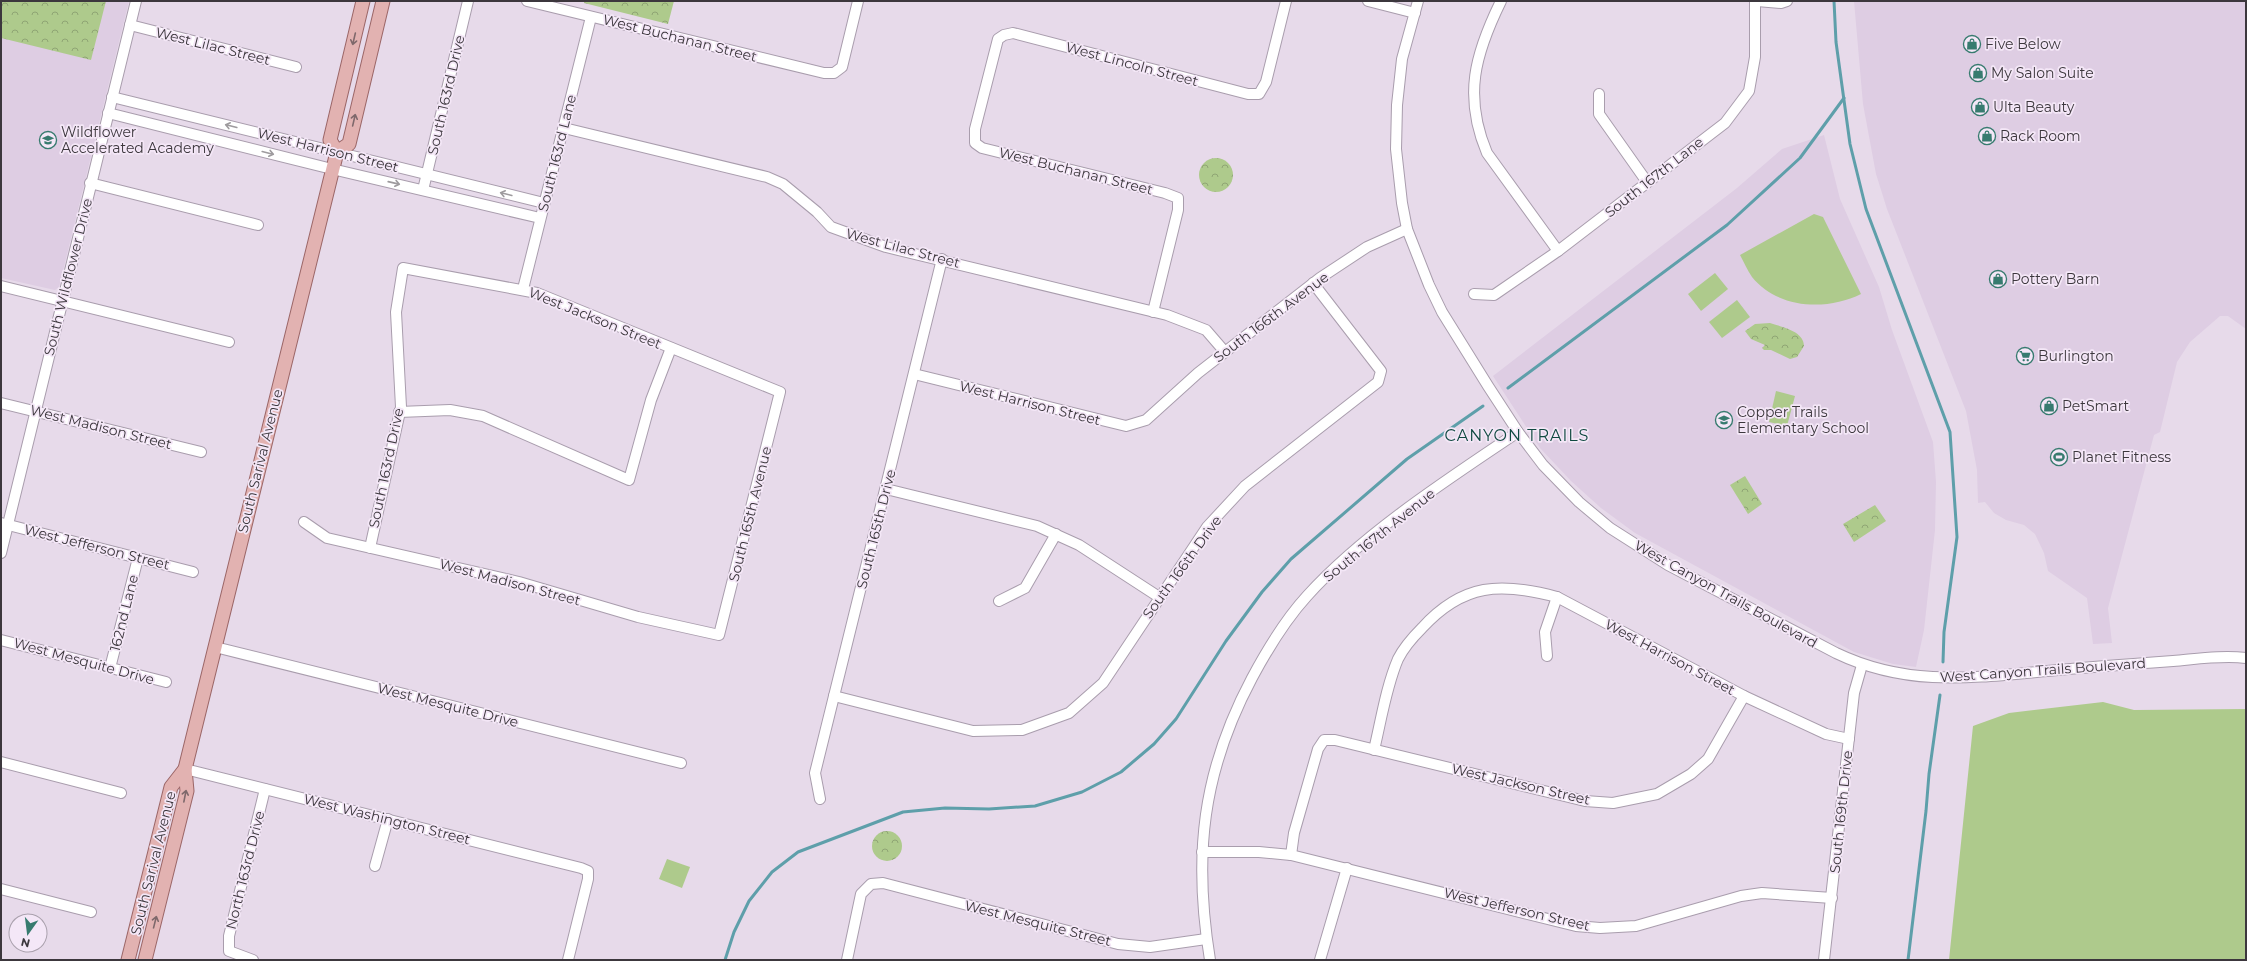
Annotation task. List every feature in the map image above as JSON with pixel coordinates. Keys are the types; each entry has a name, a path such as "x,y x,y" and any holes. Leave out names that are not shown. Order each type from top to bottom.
{"main road":[{"path":"337,152 330,140 363,1"},
{"name":"South Sarival Avenue","path":"145,960 187,791 185,769 332,169 337,152 348,144 383,1"},
{"name":"South Sarival Avenue","path":"128,960 171,787 185,769"}],"street":[{"name":"South Wildflower Drive","path":"1,552 4,524 62,301 136,1"},
{"name":"South 163rd Drive","path":"424,190 468,1"},
{"name":"West Buchanan Street","path":"527,1 824,73 834,73 842,67 858,1"},
{"name":"West Lincoln Street","path":"975,144 975,129 998,39 1004,35 1014,33 1248,94 1259,94 1266,82 1286,1"},
{"path":"1368,1 1415,13"},
{"name":"West Canyon Trails Boulevard","path":"1418,1 1401,66 1396,129 1399,182 1407,229 1442,312 1518,432 1563,487 1610,528 1638,548 1742,605 1836,653 1862,665 1905,676 1942,677 2224,657 2246,658"},
{"path":"1501,1 1482,42 1474,72 1474,106 1480,136 1487,153 1558,251"},
{"path":"1756,1 1781,3 1787,1"},
{"name":"South 167th Lane","path":"1474,294 1494,295 1558,251 1725,123 1748,91 1755,57 1756,1"},
{"name":"South 163rd Lane","path":"523,289 591,17"},
{"name":"West Lilac Street","path":"130,25 296,68"},
{"path":"1599,94 1599,114 1647,182"},
{"name":"West Harrison Street","path":"112,97 544,203"},
{"name":"West Harrison Street","path":"108,113 332,169 540,218"},
{"name":"West Lilac Street","path":"564,128 767,178 783,184 817,212 831,228 886,246 1153,312 1206,330 1225,352"},
{"name":"West Buchanan Street","path":"975,144 982,148 1165,193 1178,198 1178,210 1153,312"},
{"path":"90,183 258,225"},
{"name":"South 166th Avenue","path":"1146,420 1198,373 1314,283 1367,246 1407,229"},
{"name":"South 165th Drive","path":"820,799 816,774 942,259"},
{"name":"South 163rd Drive","path":"370,548 399,412 396,312 403,268"},
{"name":"West Jackson Street","path":"403,268 523,289 536,293 780,392"},
{"name":"South 166th Drive","path":"834,696 973,731 1022,730 1068,713 1103,683 1207,527 1245,486 1378,382 1380,371 1314,283"},
{"path":"1,286 229,342"},
{"path":"399,412 450,410 483,416 629,480 651,400 671,348"},
{"name":"West Harrison Street","path":"914,374 1126,426 1146,420"},
{"name":"South 165th Avenue","path":"719,635 780,392"},
{"name":"West Madison Street","path":"1,403 202,452"},
{"name":"South 167th Avenue","path":"1210,960 1206,940 1201,876 1205,812 1212,779 1232,717 1263,657 1301,603 1330,572 1390,523 1518,432"},
{"path":"886,489 1037,526 1079,545 1159,597"},
{"name":"West Madison Street","path":"304,522 327,538 519,582 638,617 719,635"},
{"name":"West Jefferson Street","path":"4,524 193,572"},
{"path":"999,601 1025,588 1056,534"},
{"name":"162nd Lane","path":"110,668 138,558"},
{"name":"West Harrison Street","path":"1374,750 1393,676 1404,648 1428,620 1445,606 1462,597 1488,589 1525,589 1557,597 1744,696 1826,734 1849,739"},
{"path":"1547,656 1545,632 1557,597"},
{"name":"West Mesquite Drive","path":"1,640 166,682"},
{"name":"West Mesquite Drive","path":"215,647 681,763"},
{"name":"South 169th Drive","path":"1824,960 1854,693 1862,665"},
{"name":"West Jackson Street","path":"1291,855 1294,833 1318,749 1324,740 1335,740 1585,801 1613,803 1657,794 1691,774 1708,759 1744,696"},
{"path":"1,762 121,793"},
{"name":"West Washington Street","path":"185,769 388,819 588,871 588,879 568,960"},
{"name":"North 163rd Drive","path":"253,960 229,951 229,936 265,789"},
{"path":"375,866 388,819"},
{"name":"West Jefferson Street","path":"1202,852 1260,852 1291,855 1576,926 1600,928 1636,926 1741,896 1762,893 1832,898"},
{"path":"1320,960 1346,868"},
{"name":"West Mesquite Street","path":"847,960 861,894 870,884 883,883 1118,944 1150,947 1206,940"},
{"path":"1,889 91,912"}],"shaded area":[{"name":"Wildflower Accelerated Academy","path":"1,1 129,1 59,287 55,290 1,278"},
{"path":"1854,1 2246,1 2246,329 2228,316 2220,316 2190,342 2177,362 2160,432 2154,435 2108,608 2112,643 2093,644 2087,598 2048,571 2044,553 2035,534 2024,525 2006,520 1994,513 1985,502 1978,503 1977,470 1966,411 1887,209 1876,174 1863,104"},
{"name":"Copper Trails Elementary School","path":"1824,135 1840,199 1879,287 1892,330 1933,442 1936,482 1935,530 1924,630 1916,667 1893,664 1854,652 1635,533 1601,508 1571,481 1540,448 1493,376 1737,188 1782,149"}],"green space":[{"path":"1,1 106,1 91,60 1,38"},
{"path":"584,1 674,1 668,24 584,3"},
{"path":"1213,158 1219,158 1228,163 1232,169 1232,181 1228,187 1219,192 1213,192 1204,187 1199,178 1199,172 1204,163"},
{"path":"1814,214 1823,217 1861,294 1833,303 1818,305 1804,304 1775,296 1763,288 1749,272 1740,255"},
{"path":"1715,273 1728,289 1701,311 1688,294"},
{"path":"1737,300 1750,317 1722,338 1709,322"},
{"path":"1770,323 1792,330 1800,337 1804,346 1797,357 1790,359 1771,350 1764,350 1762,348 1765,345 1751,339 1745,331 1755,324"},
{"path":"1776,391 1795,396 1787,426 1769,422"},
{"path":"1745,476 1762,504 1748,514 1730,485"},
{"path":"1875,505 1886,521 1854,542 1843,524"},
{"path":"2103,702 2134,710 2246,709 2246,960 1949,960 1973,726 2009,713"},
{"path":"887,831 897,836 902,846 897,856 887,861 877,856 872,846 877,836"},
{"path":"667,859 690,867 682,888 659,879"}],"waterway":[{"path":"1834,1 1836,42 1850,144 1866,209 1950,432 1957,537 1944,632 1943,662"},
{"path":"1508,388 1727,225 1800,158 1844,98"},
{"path":"725,960 734,932 749,901 772,872 798,852 903,812 945,808 989,809 1035,806 1082,792 1121,772 1154,744 1176,719 1226,641 1262,592 1291,559 1407,459 1483,406"},
{"path":"1908,960 1929,774 1940,695"}],"place":[{"name":"Five Below","path":"1972,44"},
{"name":"My Salon Suite","path":"1978,73"},
{"name":"Ulta Beauty","path":"1980,107"},
{"name":"Rack Room","path":"1987,136"},
{"name":"Wildflower Accelerated Academy","path":"48,140"},
{"name":"Pottery Barn","path":"1998,279"},
{"name":"Burlington","path":"2025,356"},
{"name":"PetSmart","path":"2049,406"},
{"name":"Copper Trails Elementary School","path":"1724,420"},
{"name":"Planet Fitness","path":"2059,457"}],"district":[{"name":"CANYON TRAILS","path":"1517,435"}]}
